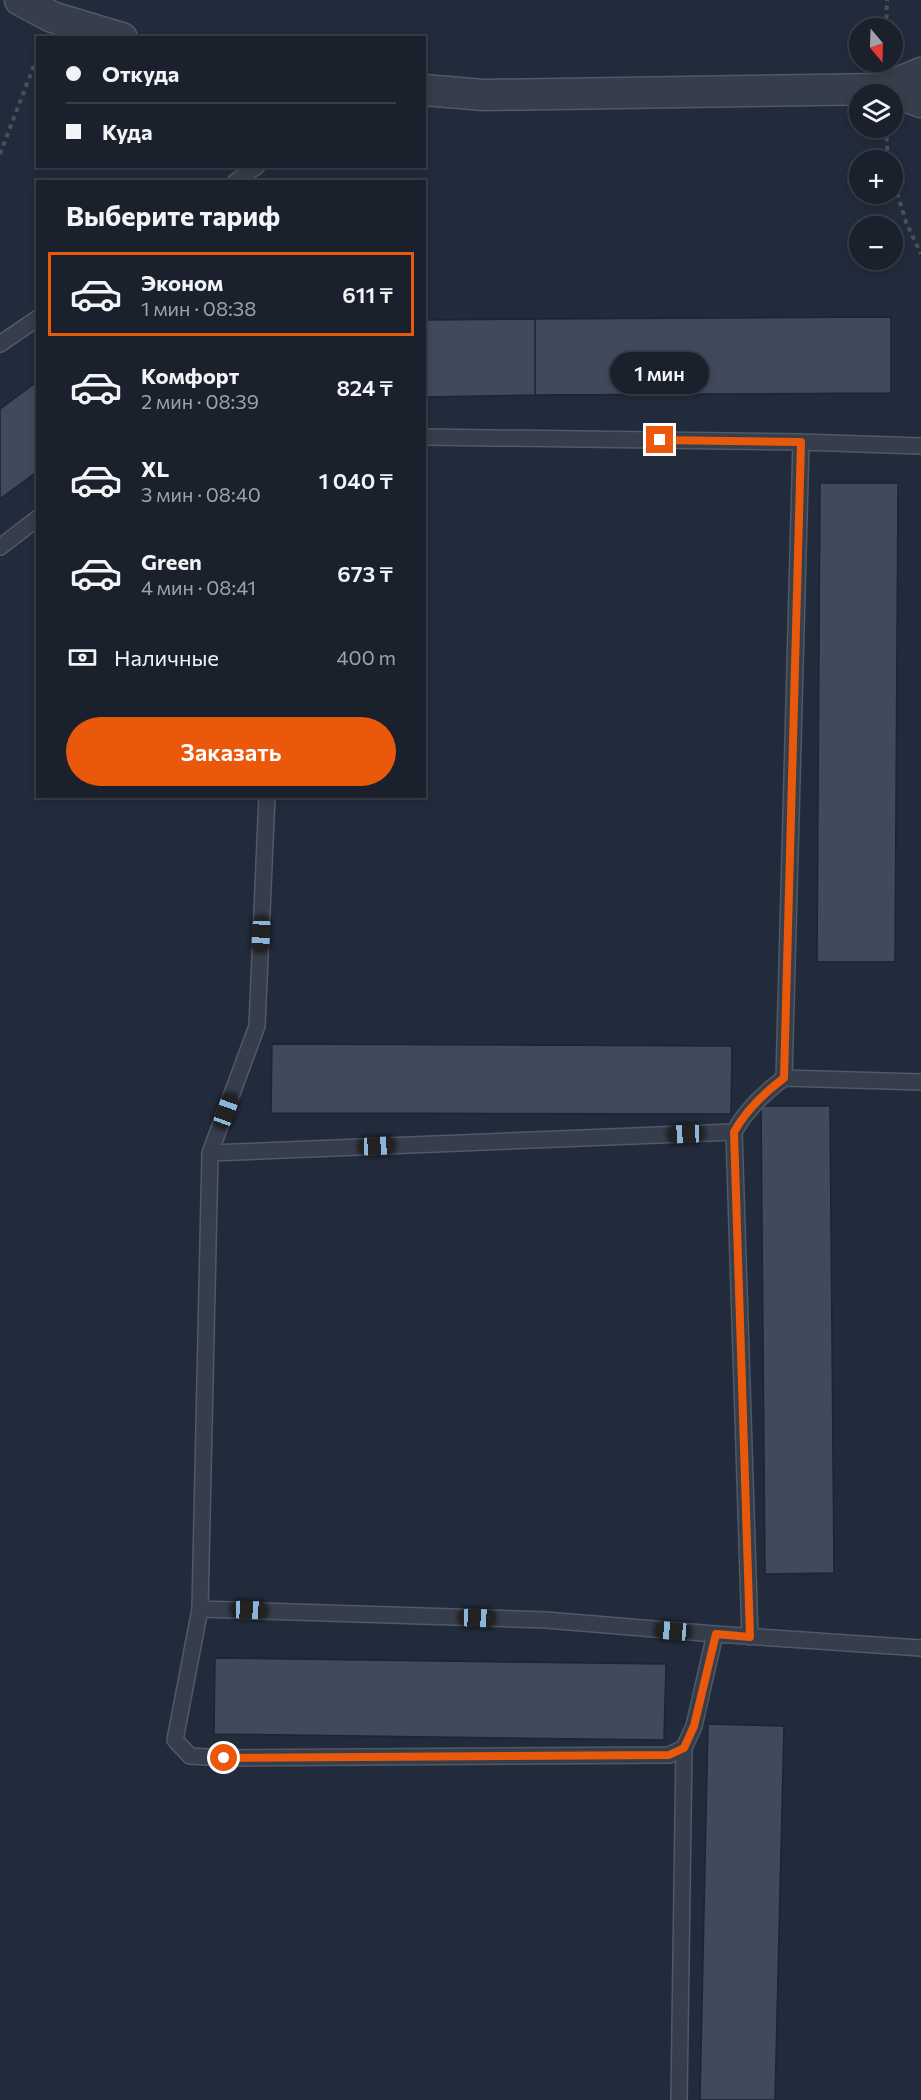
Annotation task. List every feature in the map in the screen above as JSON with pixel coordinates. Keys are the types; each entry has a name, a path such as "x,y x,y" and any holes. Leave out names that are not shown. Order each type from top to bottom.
{"street":[{"path":"20,0 52,18 115,36"},
{"path":"895,84 921,72"},
{"path":"426,90 484,95 849,90"},
{"path":"903,96 921,102"}],"lane":[{"path":"238,180 254,168"},
{"path":"0,344 36,319"},
{"path":"426,437 801,442 921,446"},
{"path":"784,1078 801,442"},
{"path":"0,547 36,520"},
{"path":"267,798 257,1026 210,1153 200,1609 175,1740 190,1756 224,1758 669,1755 684,1748"},
{"path":"750,1637 734,1132 767,1090 784,1078 921,1082"},
{"path":"210,1153 734,1132"},
{"path":"200,1609 546,1620 921,1648"},
{"path":"679,2100 684,1748 694,1726 716,1634"}],"path":[{"path":"886,18 887,0"},
{"path":"0,154 36,60"},
{"path":"901,204 921,254"}],"building":[{"path":"891,317 891,393 535,395 535,319"},
{"path":"535,319 535,395 426,397 426,320"},
{"path":"36,382 36,472 0,499 0,409"},
{"path":"820,483 898,483 895,962 817,962"},
{"path":"272,1044 732,1046 731,1114 271,1113"},
{"path":"761,1106 830,1106 834,1573 765,1574"},
{"path":"215,1658 666,1664 664,1740 214,1734"},
{"path":"708,1724 784,1726 775,2100 700,2100"}],"route":[{"path":"224,1758 669,1755 684,1748 694,1726 716,1634 750,1637 734,1132 767,1090 784,1078 801,442 660,440"}]}
